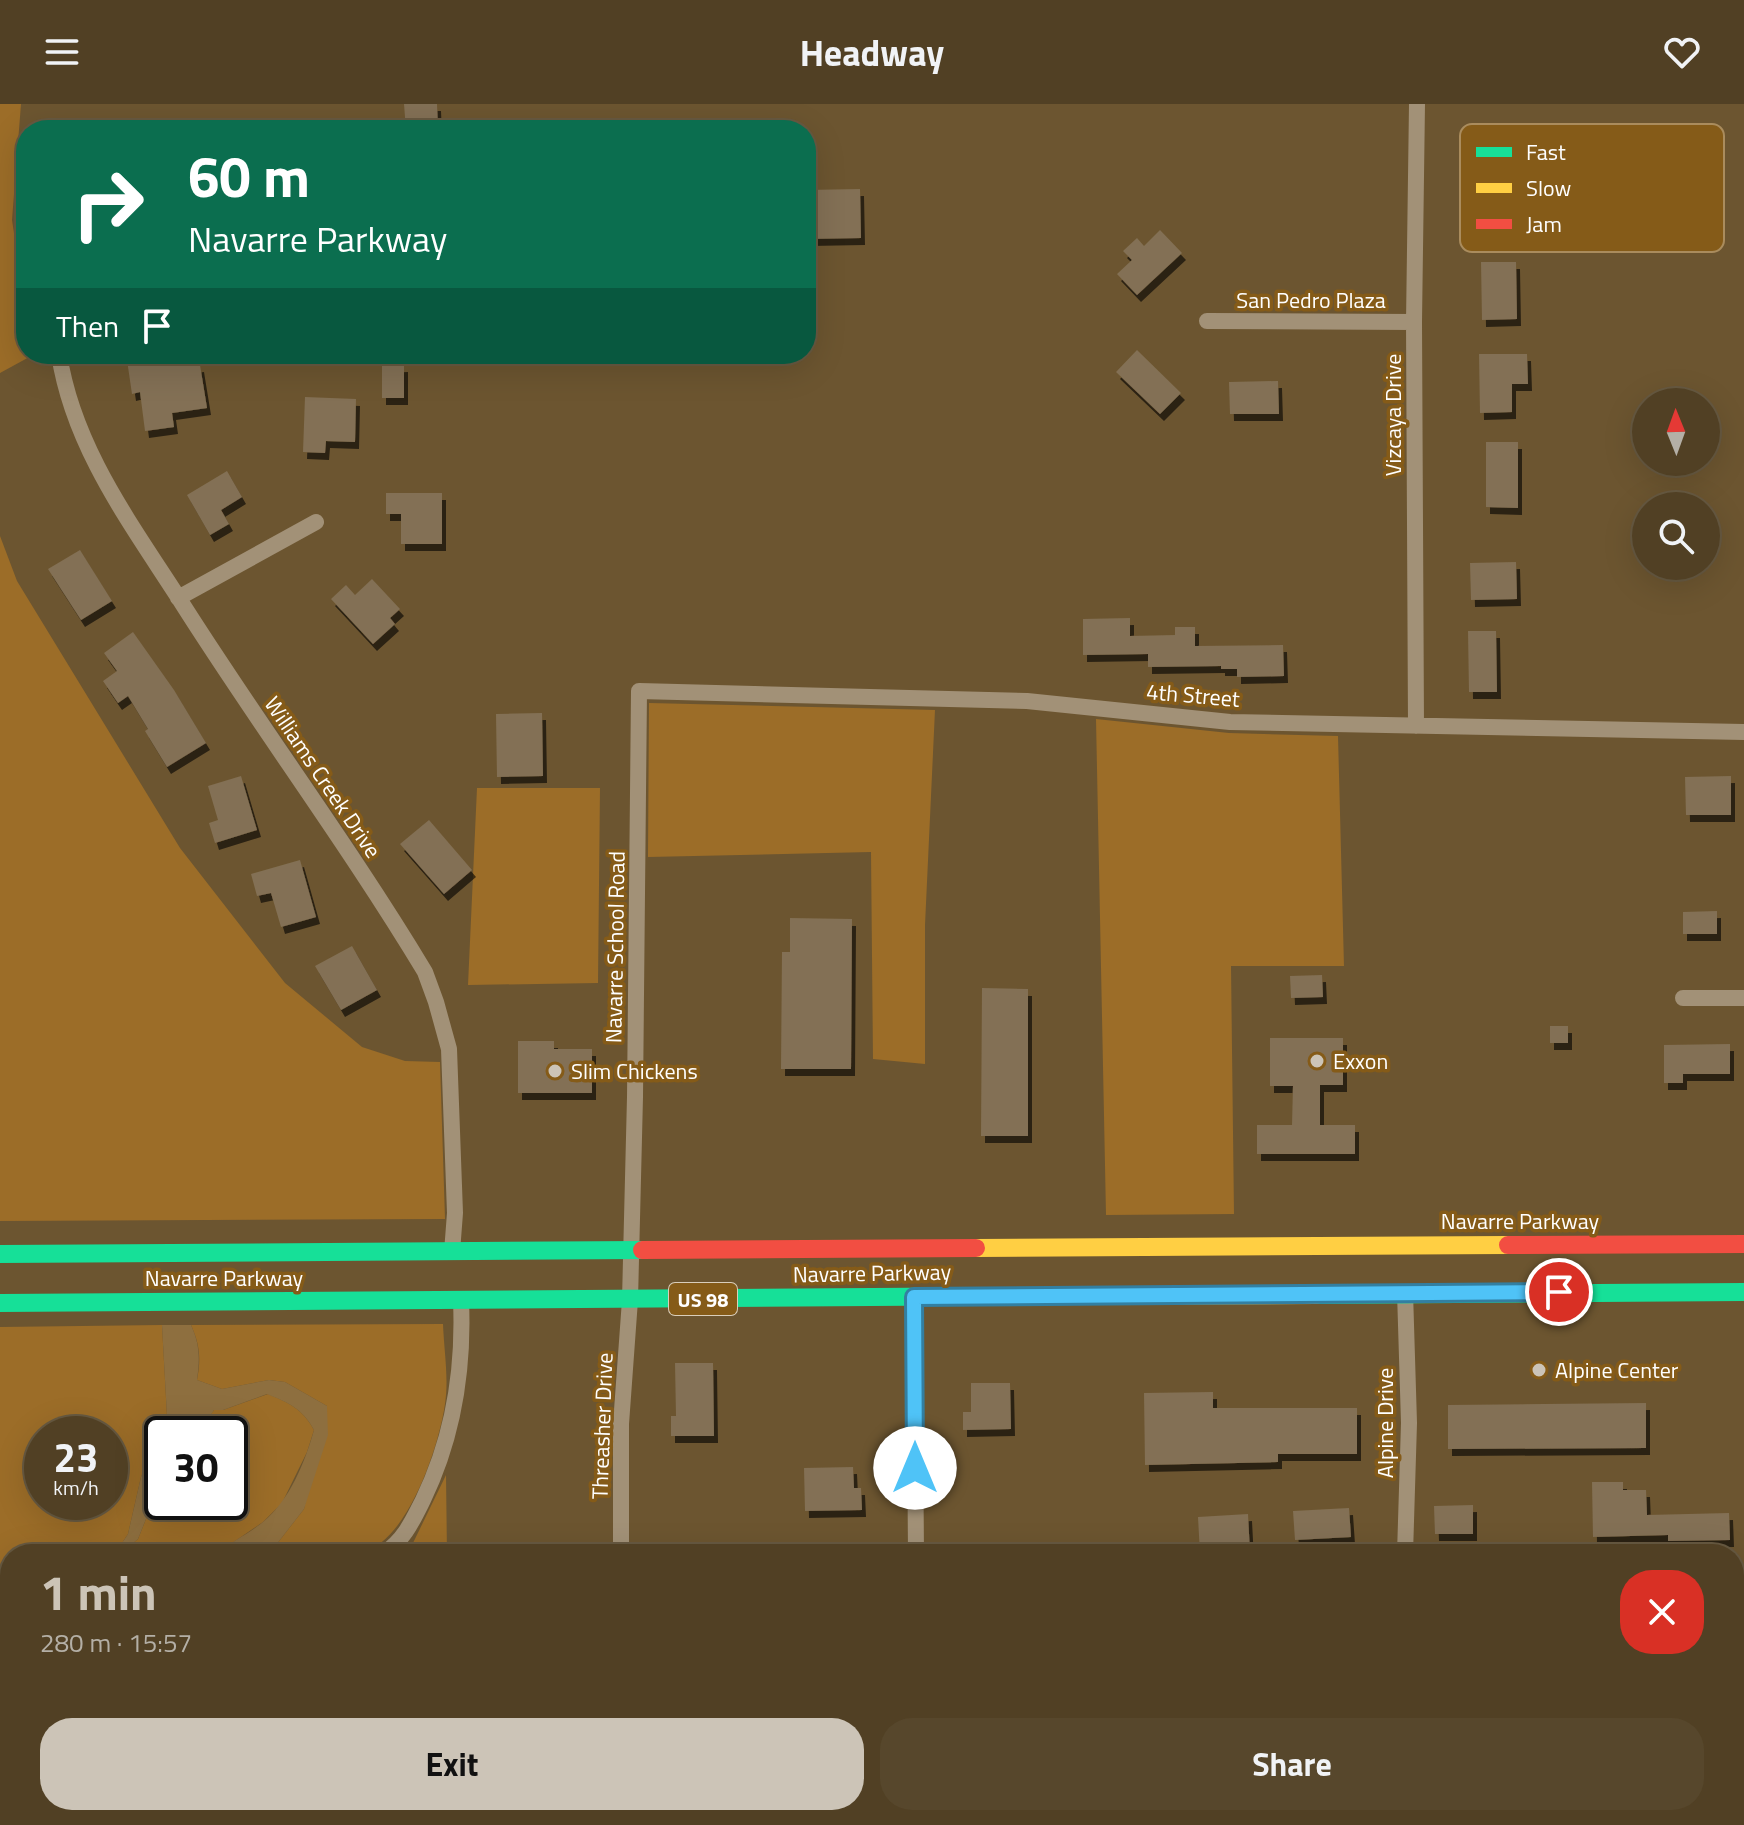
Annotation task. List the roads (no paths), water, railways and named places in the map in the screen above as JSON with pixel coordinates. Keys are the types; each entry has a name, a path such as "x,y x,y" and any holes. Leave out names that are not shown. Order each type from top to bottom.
{"highway":[{"path":"1432,1262 1689,1257 1715,1244"},
{"name":"Navarre Parkway","path":"0,1254 1744,1244"},
{"path":"1368,1264 1374,1246"},
{"path":"1405,1292 1416,1273"},
{"path":"1067,1296 1101,1280 1333,1277"},
{"name":"Navarre Parkway","path":"0,1303 1744,1292"}],"street":[{"name":"Vizcaya Drive","path":"1416,726 1414,322 1417,104"},
{"name":"San Pedro Plaza","path":"1207,321 1414,322"},
{"name":"Williams Creek Drive","path":"61,364 70,401 90,456 178,598 425,972 449,1049 455,1213 452,1252"},
{"path":"178,598 316,522"},
{"name":"4th Street","path":"639,691 1027,701 1230,722 1744,732"},
{"name":"Navarre School Road","path":"630,1300 639,691"},
{"path":"1683,998 1744,998"},
{"name":"Alpine Drive","path":"1405,1292 1409,1423 1405,1544"},
{"path":"914,1297 916,1544"},
{"name":"Threasher Drive","path":"621,1544 621,1424 630,1300"},
{"path":"394,1544 406,1534 438,1469 455,1409 462,1335 461,1301"}],"place":[{"name":"Exxon","path":"1317,1061"},
{"name":"Slim Chickens","path":"555,1071"},
{"name":"Alpine Center","path":"1539,1370"}]}
